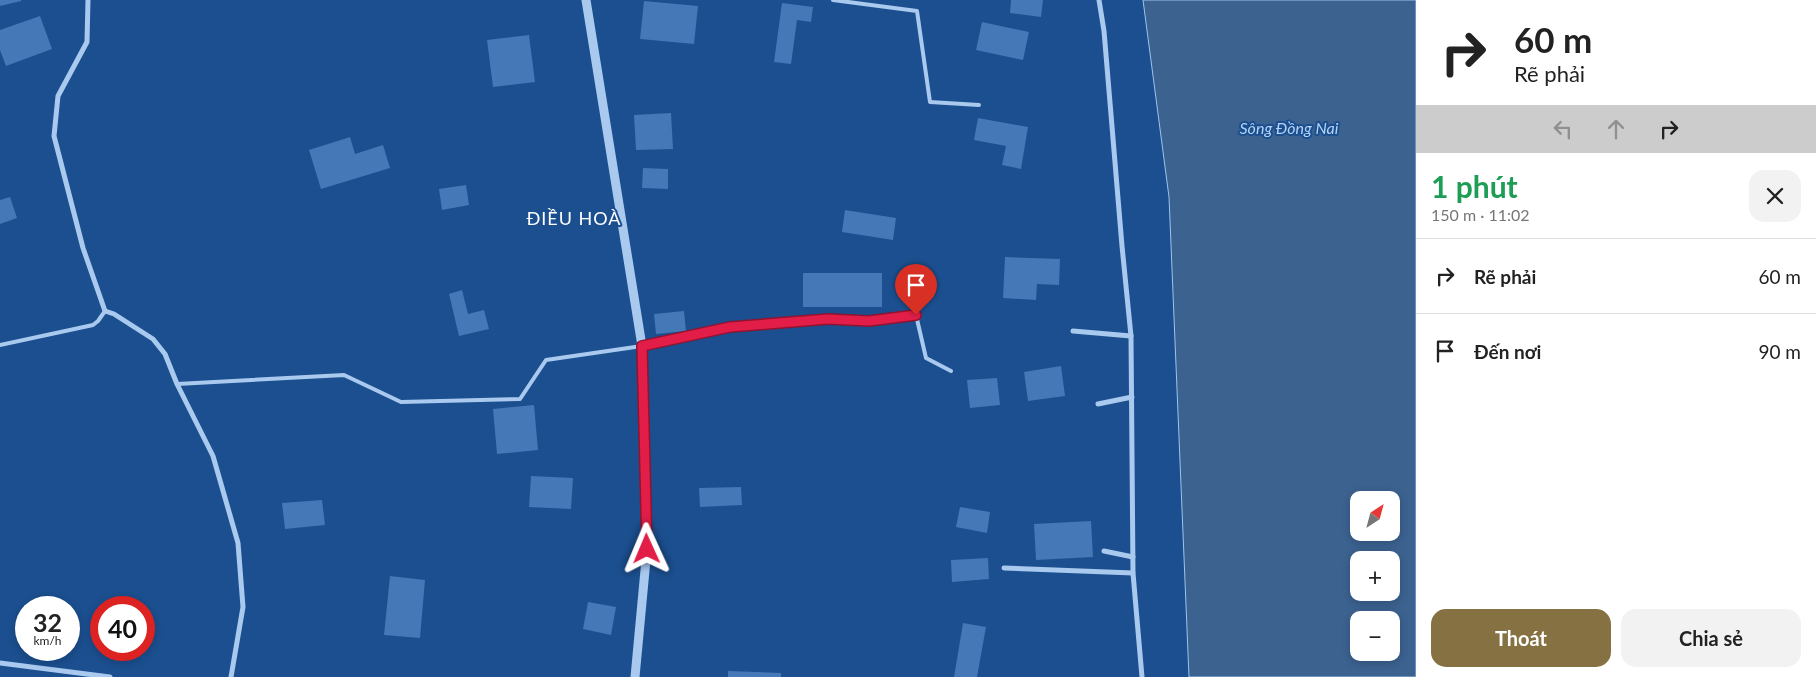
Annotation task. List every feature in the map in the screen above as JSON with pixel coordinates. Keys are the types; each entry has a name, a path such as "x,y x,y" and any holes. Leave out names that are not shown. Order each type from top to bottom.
{"street":[{"path":"88,0 87,42 58,96 54,136 83,248 105,311 114,314 153,339 165,354 213,456 238,543 243,606 231,677"},
{"path":"586,0 642,346 647,549 635,677"},
{"path":"1099,0 1104,31 1121,237 1132,336 1132,557 1142,677"},
{"path":"1073,331 1132,336"},
{"path":"1098,404 1132,397"},
{"path":"1104,551 1132,557"},
{"path":"1004,568 1133,573"},
{"path":"0,663 110,677"}],"lane":[{"path":"832,0 917,11 930,102 979,106"},
{"path":"0,345 93,325 105,311"},
{"path":"178,384 344,375 401,402 520,399 546,360 642,346 730,327 828,319 869,321 916,315 926,358 951,371"}],"water":[{"name":"Sông Đồng Nai","path":"1143,0 1416,0 1416,677 1189,677 1169,197"}],"building":[{"path":"0,0 21,0 21,1 0,6"},
{"path":"1011,0 1043,0 1041,17 1010,13"},
{"path":"644,1 698,6 694,44 640,39"},
{"path":"782,3 813,7 811,22 797,20 791,64 774,62"},
{"path":"40,16 52,49 6,66 0,50 0,30"},
{"path":"982,22 1029,32 1023,60 976,50"},
{"path":"529,35 535,82 493,87 487,40"},
{"path":"671,113 673,149 636,150 634,115"},
{"path":"978,118 1028,127 1021,169 1002,165 1006,146 974,140"},
{"path":"350,137 355,154 383,145 390,168 321,189 309,150"},
{"path":"643,168 668,169 668,189 642,188"},
{"path":"466,185 469,205 442,210 439,189"},
{"path":"10,197 17,218 0,224 0,200"},
{"path":"845,210 896,218 893,240 842,232"},
{"path":"1005,257 1060,259 1059,285 1037,284 1036,300 1003,298"},
{"path":"803,273 882,273 882,307 803,307"},
{"path":"462,290 468,314 484,310 489,329 459,336 449,294"},
{"path":"684,311 686,331 656,334 654,314"},
{"path":"1061,366 1065,396 1028,401 1024,372"},
{"path":"997,378 1000,405 970,408 967,380"},
{"path":"534,405 538,450 497,454 493,409"},
{"path":"531,476 573,478 571,509 529,507"},
{"path":"741,487 742,505 700,507 699,488"},
{"path":"322,500 325,525 285,529 282,503"},
{"path":"960,507 990,512 987,533 956,527"},
{"path":"1091,521 1093,557 1036,560 1034,524"},
{"path":"988,558 989,579 952,582 951,560"},
{"path":"390,576 425,580 420,638 384,635"},
{"path":"588,602 616,607 611,635 583,629"},
{"path":"963,623 986,627 977,677 954,677"},
{"path":"728,671 781,673 781,677 728,677"}],"district":[{"name":"ĐIỀU HOÀ","path":"574,219"}],"route":[{"path":"647,549 642,346 730,327 828,319 869,321 916,315"}]}
